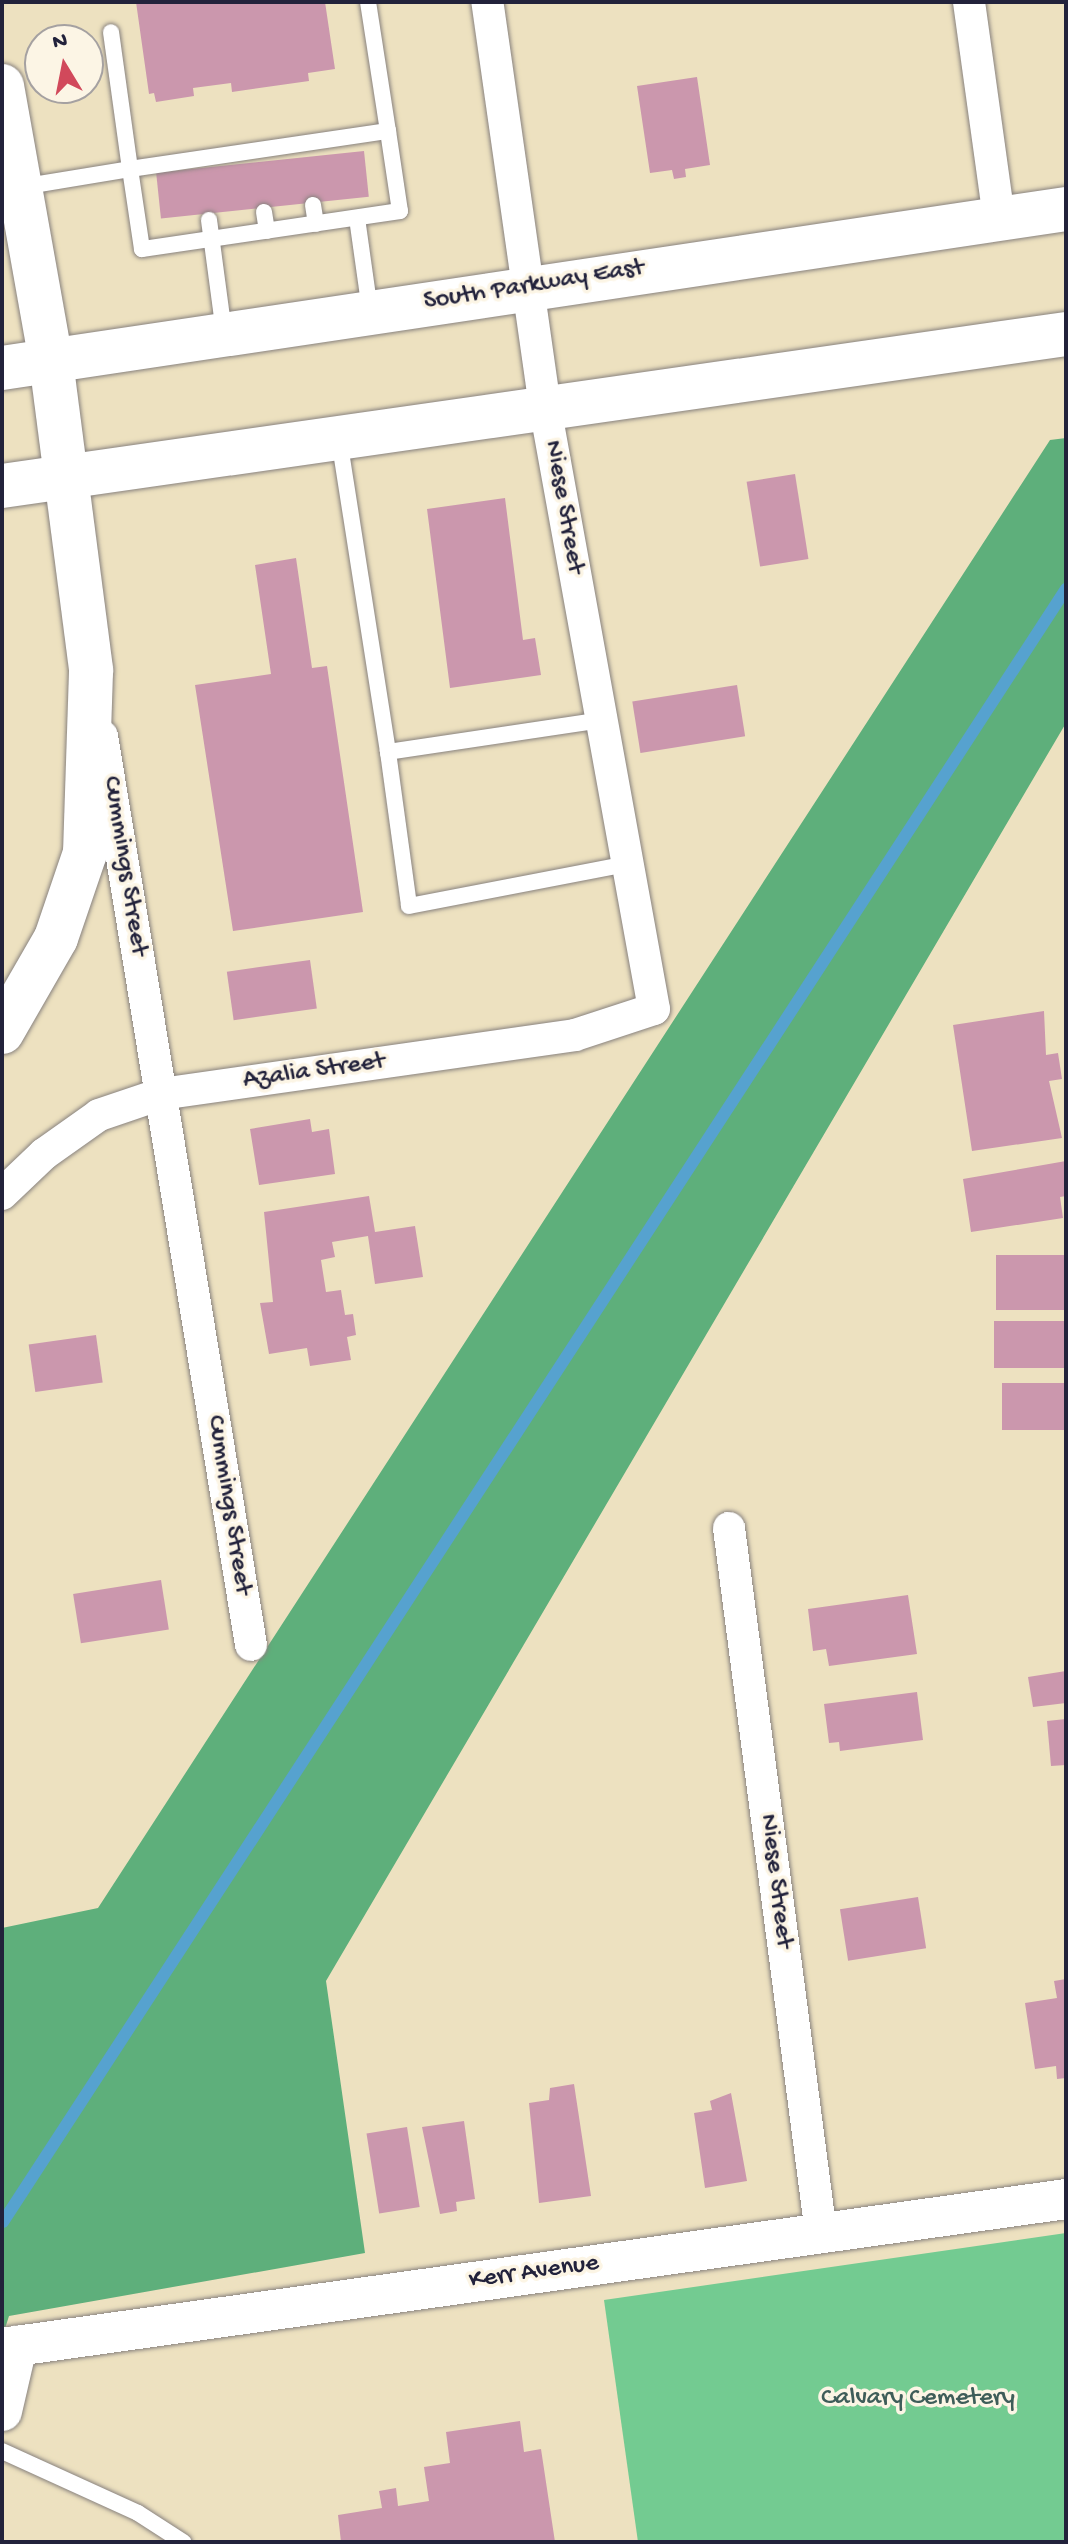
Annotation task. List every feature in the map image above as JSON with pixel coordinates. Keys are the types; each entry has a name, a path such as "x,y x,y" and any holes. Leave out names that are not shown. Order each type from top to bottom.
{"main road":[{"name":"Cummings Street","path":"2,86 51,361 91,670"},
{"name":"South Parkway East","path":"2,368 370,313 526,286 1066,209"},
{"path":"2,486 1066,334"},
{"path":"2,1032 56,938 85,853 91,670"}],"street":[{"name":"Niese Street","path":"487,2 545,407 654,1009"},
{"path":"969,2 999,219"},
{"name":"Cummings Street","path":"91,670 251,1645"},
{"name":"Azalia Street","path":"2,1194 44,1154 99,1115 161,1094 575,1035 654,1009"},
{"name":"Niese Street","path":"729,1528 821,2233"},
{"name":"Kerr Avenue","path":"9,2347 1066,2199"},
{"path":"2,2411 9,2347"}],"lane":[{"path":"111,32 142,249 400,211 368,2"},
{"path":"20,187 130,169 201,166 306,151 388,131"},
{"path":"313,205 316,224"},
{"path":"264,212 267,231"},
{"path":"357,218 370,313"},
{"path":"209,220 224,335"},
{"path":"339,437 409,906 627,864"},
{"path":"388,752 602,720"},
{"path":"2,2451 138,2513 183,2542"}],"green space":[{"path":"1066,438 1066,723 326,1981 365,2253 9,2316 2,2338 2,1928 98,1908 1050,440"},
{"name":"Calvary Cemetery","path":"1066,2233 1066,2542 638,2542 604,2300"}],"building":[{"path":"136,2 325,2 335,69 308,73 309,81 232,92 231,83 193,88 194,96 156,102 154,93 149,94"},
{"path":"697,77 710,165 685,169 686,177 674,179 672,170 650,173 637,86"},
{"path":"364,151 369,197 161,219 156,173"},
{"path":"795,474 808,559 760,567 747,482"},
{"path":"505,498 523,640 535,638 541,675 450,688 427,509"},
{"path":"296,558 312,668 327,666 363,912 233,931 195,685 271,674 255,565"},
{"path":"737,685 745,736 640,753 632,702"},
{"path":"310,960 317,1009 234,1020 227,972"},
{"path":"1044,1011 1046,1055 1058,1053 1062,1079 1049,1081 1062,1138 972,1151 953,1025"},
{"path":"310,1119 312,1132 329,1129 335,1174 259,1185 250,1129"},
{"path":"1066,1161 1066,1196 1060,1197 1063,1218 971,1232 963,1179"},
{"path":"369,1196 375,1232 415,1226 423,1277 375,1284 368,1236 332,1242 335,1257 321,1260 326,1292 341,1290 345,1315 353,1314 356,1335 347,1337 351,1360 310,1366 307,1348 269,1354 260,1303 273,1302 264,1212"},
{"path":"996,1255 1066,1255 1066,1310 996,1310"},
{"path":"994,1321 1066,1321 1066,1368 994,1368"},
{"path":"96,1335 103,1383 35,1392 29,1344"},
{"path":"1002,1383 1066,1383 1066,1430 1002,1430"},
{"path":"161,1580 169,1629 81,1643 73,1594"},
{"path":"908,1595 917,1654 829,1666 826,1649 813,1651 808,1609"},
{"path":"1066,1671 1066,1703 1033,1707 1028,1677"},
{"path":"917,1692 923,1740 840,1751 839,1742 829,1743 824,1704"},
{"path":"1066,1719 1066,1765 1051,1766 1047,1721"},
{"path":"918,1897 926,1948 848,1961 840,1909"},
{"path":"1066,1979 1066,2078 1057,2079 1056,2066 1035,2069 1025,2003 1057,1998 1054,1981"},
{"path":"574,2084 591,2196 539,2203 529,2103 549,2100 550,2088"},
{"path":"731,2093 747,2181 705,2188 694,2113 712,2110 710,2101"},
{"path":"464,2121 475,2199 456,2202 457,2211 440,2214 422,2127"},
{"path":"407,2127 420,2207 379,2213 367,2133"},
{"path":"520,2421 524,2452 541,2449 555,2542 341,2542 338,2515 382,2508 379,2491 396,2488 398,2506 429,2501 424,2467 450,2463 446,2432"}],"waterway":[{"path":"3,2222 1066,589"}]}
